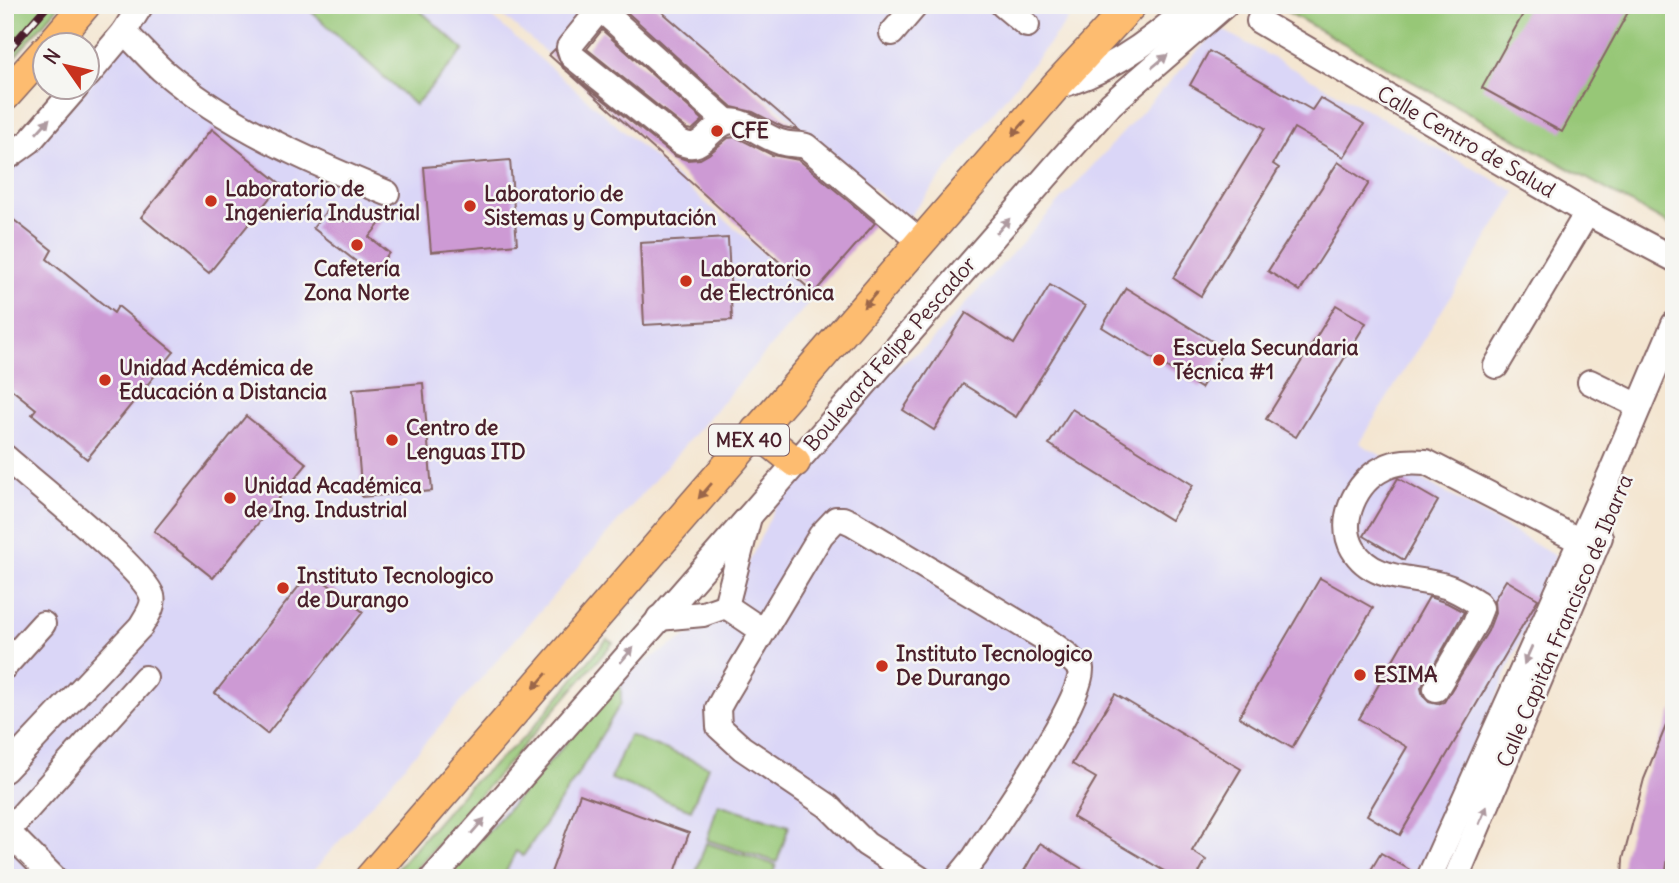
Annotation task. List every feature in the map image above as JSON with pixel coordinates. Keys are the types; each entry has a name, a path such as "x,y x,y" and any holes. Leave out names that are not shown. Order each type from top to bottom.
{"main road":[{"path":"62,32 85,5"},
{"name":"MEX 40","path":"370,878 1055,87 1131,5"},
{"path":"5,96 32,66"},
{"path":"756,431 795,462"}],"street":[{"path":"102,58 124,32 141,5"},
{"path":"892,33 916,5"},
{"path":"1003,5 1027,25"},
{"path":"1055,87 1076,82 1125,57 1191,5"},
{"name":"Boulevard Felipe Pescador","path":"433,878 1111,104 1225,5"},
{"path":"727,122 604,12 595,15 569,47 572,56 688,146 697,145 727,122 737,122 782,143 806,146 837,171 915,249"},
{"name":"Calle Centro de Salud","path":"1259,21 1587,213 1674,259"},
{"path":"124,32 162,70 270,142 387,193"},
{"path":"5,159 30,141 64,102"},
{"path":"1496,366 1587,213"},
{"path":"1429,878 1587,545 1639,406 1674,324"},
{"name":"Calle Capitán Francisco de Ibarra","path":"1456,878 1587,545 1674,364"},
{"path":"1590,382 1639,406"},
{"path":"5,457 116,553 146,585 152,596 152,605 141,626 5,770"},
{"path":"1436,689 1481,608 1472,599 1447,586 1395,578 1375,569 1354,552 1347,526 1349,512 1356,494 1369,478 1398,463 1426,462 1587,545"},
{"path":"726,606 749,516"},
{"path":"919,878 866,844 828,806 742,748 719,727 718,708 821,536 835,519 843,519 1044,638 1081,669 1081,678 1072,700 975,857 958,878"},
{"path":"659,618 703,614 726,606"},
{"path":"726,606 763,631"},
{"path":"5,666 43,624"},
{"path":"54,878 6,831 145,678"}],"shaded area":[{"name":"Instituto Tecnologico de Durango","path":"152,5 478,5 814,297 307,878 5,878 5,163 38,142 74,102 102,102 102,72"},
{"path":"490,5 591,5 549,55"},
{"path":"655,5 1080,5 908,218"},
{"path":"1219,28 1516,192 1359,443 1556,556 1420,878 442,878 619,677 699,629 738,585 777,503 887,373 926,347"}],"green space":[{"path":"9,5 60,5 36,32 32,32 32,37 5,68 5,9"},
{"path":"304,5 414,5 464,50 415,105"},
{"path":"1275,5 1674,5 1674,227"},
{"path":"607,639 613,643 408,878 389,878 468,787 526,736"},
{"path":"621,681 621,703 575,779 523,856 516,851 503,878 447,878"},
{"path":"629,735 708,766 691,810 611,779"},
{"path":"718,804 789,826 777,862 707,840"},
{"path":"706,843 776,865 772,878 694,878"}],"building":[{"path":"619,5 654,5 799,130 783,127 753,112 732,107"},
{"path":"1528,5 1632,5 1562,132 1482,88"},
{"path":"602,30 703,120 692,130 687,129 587,49"},
{"path":"555,49 563,67 549,55"},
{"path":"1209,51 1312,110 1320,98 1364,124 1344,157 1294,128 1273,164 1279,168 1201,296 1173,278 1265,128 1190,85"},
{"path":"567,71 675,156 687,160 700,159 728,138 736,137 772,155 799,160 875,223 814,293"},
{"name":"Laboratorio de Ingeniería Industrial","path":"212,129 281,184 209,273 141,217"},
{"name":"Laboratorio de Sistemas y Computación","path":"510,160 517,244 431,252 424,167"},
{"path":"1338,162 1369,183 1300,291 1268,271"},
{"name":"Cafetería Zona Norte","path":"358,204 381,222 369,237 389,253 372,274 313,228 328,209 344,221"},
{"path":"5,213 52,250 47,259 114,313 118,306 174,352 87,459 32,414 36,409 5,384"},
{"name":"Laboratorio de Electrónica","path":"728,238 732,320 644,325 640,243"},
{"path":"1050,285 1085,306 1016,417 963,384 934,430 903,410 966,313 1014,344"},
{"path":"1126,288 1225,349 1201,388 1102,327"},
{"path":"1336,305 1366,323 1296,437 1266,419"},
{"name":"Centro de Lenguas ITD","path":"423,383 432,491 362,497 353,389"},
{"path":"1072,409 1193,485 1171,520 1049,444"},
{"name":"Unidad Académica de Ing. Industrial","path":"246,416 307,464 213,578 154,531"},
{"path":"1398,478 1438,501 1404,560 1364,536"},
{"path":"311,571 363,612 267,734 215,693"},
{"path":"1320,578 1373,608 1292,748 1239,717"},
{"path":"1506,580 1538,599 1400,835 1367,815 1407,747 1359,719 1429,597 1464,612 1421,688 1423,696 1429,702 1444,702 1488,631 1495,613 1494,600"},
{"path":"1115,694 1241,769 1192,851 1206,860 1196,878 1176,878 1073,817 1096,778 1072,764"},
{"path":"1673,709 1674,816 1665,878 1622,878 1623,859 1644,779"},
{"path":"580,794 689,833 673,878 549,878"},
{"path":"1040,843 1097,878 1020,878"},
{"path":"1381,853 1415,873 1414,878 1366,878"}],"railway":[{"path":"5,54 48,5"}],"place":[{"name":"CFE","path":"717,131"},
{"name":"Laboratorio de Ingeniería Industrial","path":"211,201"},
{"name":"Laboratorio de Sistemas y Computación","path":"470,206"},
{"name":"Cafetería Zona Norte","path":"357,245"},
{"name":"Laboratorio de Electrónica","path":"686,281"},
{"name":"Escuela Secundaria Técnica #1","path":"1159,360"},
{"name":"Unidad Acdémica de Educación a Distancia","path":"105,380"},
{"name":"Centro de Lenguas ITD","path":"392,440"},
{"name":"Unidad Académica de Ing. Industrial","path":"230,498"},
{"name":"Instituto Tecnologico de Durango","path":"283,588"},
{"name":"Instituto Tecnologico De Durango","path":"882,666"},
{"name":"ESIMA","path":"1360,675"}]}
